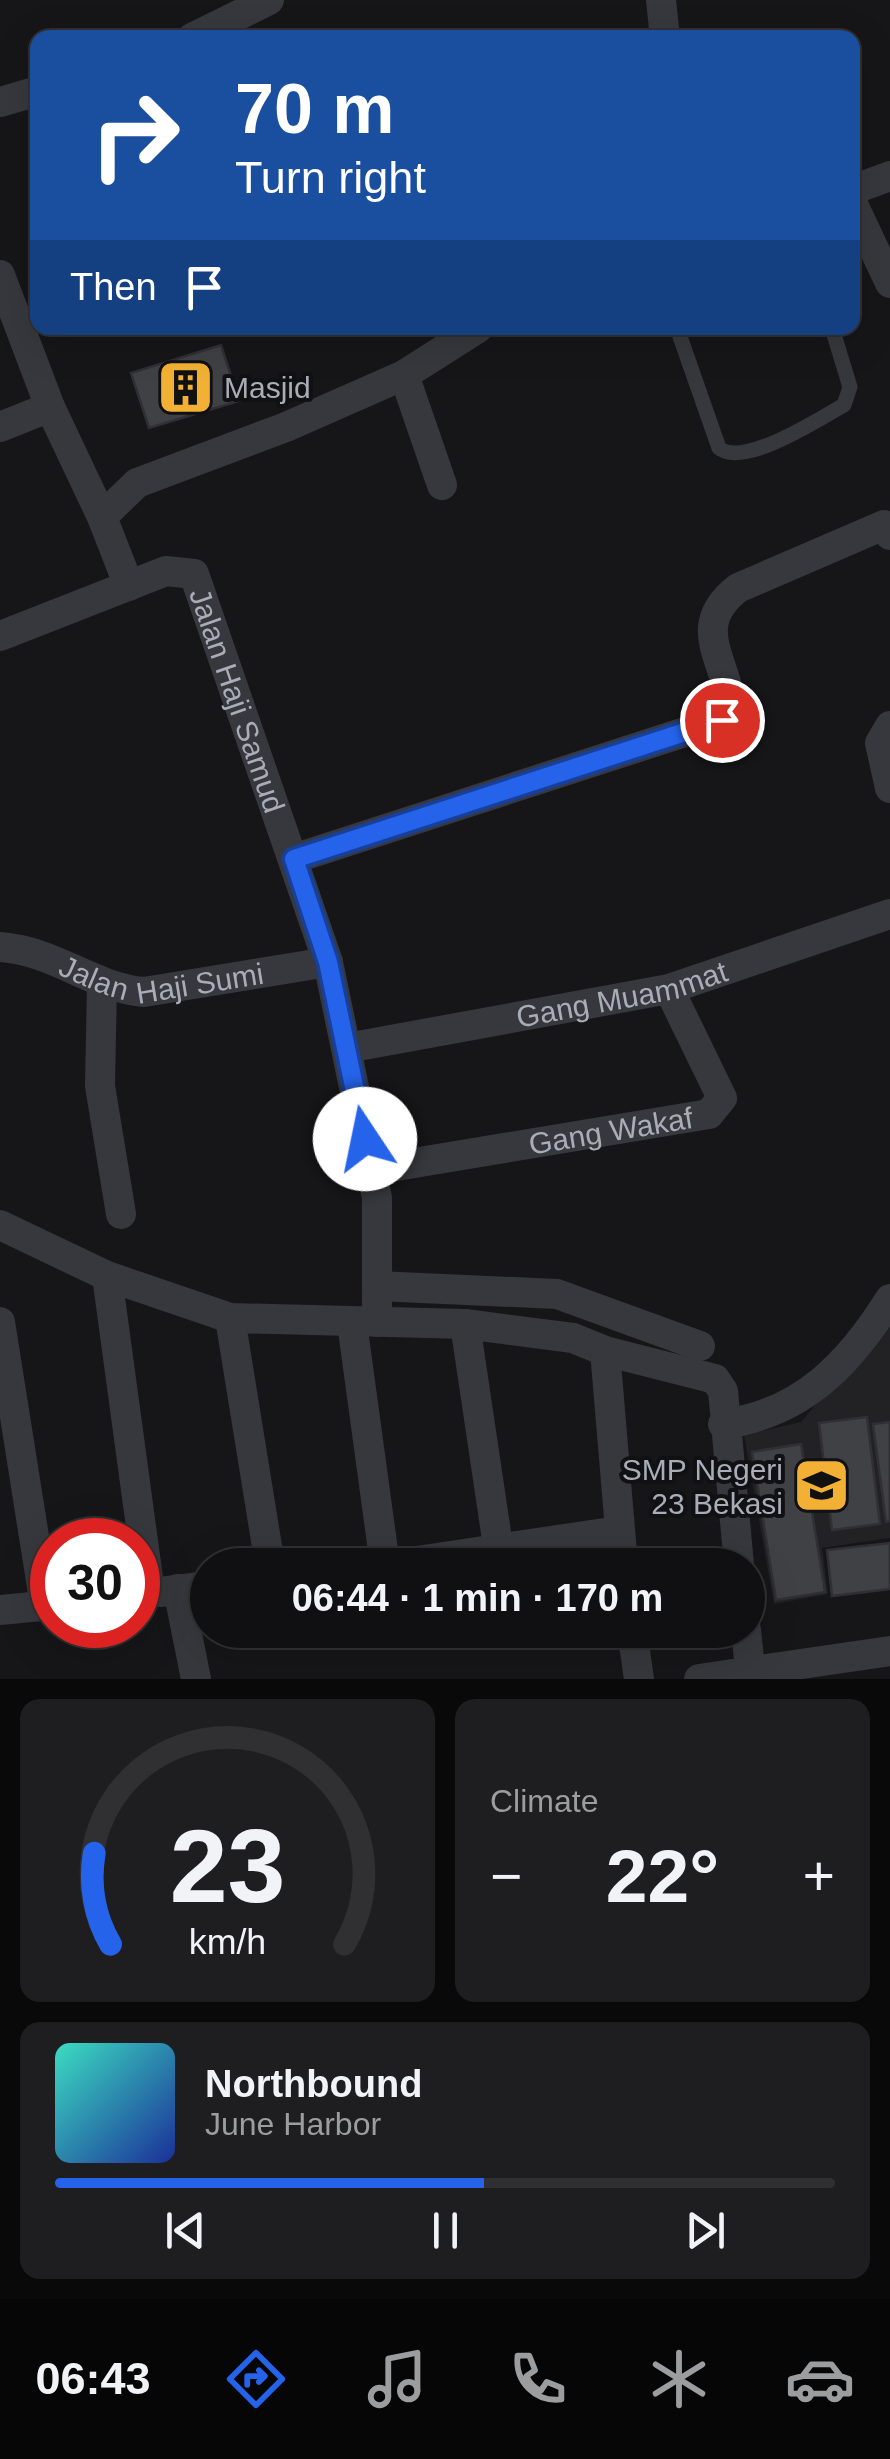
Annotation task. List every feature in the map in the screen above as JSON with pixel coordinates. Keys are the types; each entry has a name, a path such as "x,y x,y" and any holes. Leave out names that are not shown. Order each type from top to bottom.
{"street":[{"path":"208,30 269,0"},
{"path":"661,0 664,30"},
{"path":"0,102 30,93"},
{"path":"860,187 890,176"},
{"path":"860,219 890,283"},
{"path":"1,282 29,323"},
{"path":"32,335 50,407 102,516 128,586"},
{"path":"102,516 137,483 286,427 404,375 467,335"},
{"path":"404,375 442,485"},
{"path":"0,427 50,407"},
{"path":"294,859 722,720 731,710 712,624 718,603 738,588 888,527"},
{"name":"Jalan Haji Samud","path":"0,636 166,571 194,574 328,962 372,1170 377,1198 377,1286 364,1322 386,1548"},
{"path":"890,726 880,742 890,788"},
{"name":"Gang Muammat","path":"347,1048 669,989 890,914"},
{"name":"Jalan Haji Sumi","path":"0,948 32,950 102,982 144,992 328,962"},
{"path":"102,982 100,1086 121,1214"},
{"name":"Gang Wakaf","path":"372,1170 709,1114 722,1098 669,989"},
{"path":"0,1225 107,1276 230,1318 465,1324 573,1338 604,1351 716,1379 723,1392 736,1548"},
{"path":"107,1276 168,1591 196,1679"},
{"path":"377,1286 515,1289 556,1294 607,1308 700,1346"},
{"path":"515,1289 576,1322 573,1338"},
{"path":"723,1424 768,1416 809,1393 859,1349 890,1299"},
{"path":"230,1318 267,1548"},
{"path":"0,1322 34,1518"},
{"path":"465,1324 498,1546"},
{"path":"604,1351 620,1548"},
{"path":"486,1548 618,1531"},
{"path":"0,1610 30,1607"},
{"path":"634,1648 638,1679"},
{"path":"748,1648 751,1675"},
{"path":"699,1679 881,1661"}],"lane":[{"path":"679,335 719,448 732,454 768,445 844,405 850,387 834,335"}],"shaded area":[{"name":"SMP Negeri 23 Bekasi","path":"890,1315 890,1538 822,1548 828,1594 774,1604 744,1435 801,1422"}],"building":[{"name":"Masjid","path":"221,345 239,401 149,428 131,373"},
{"path":"867,1417 880,1524 832,1530 819,1423"},
{"path":"890,1422 890,1521 886,1522 873,1424"},
{"path":"801,1444 825,1592 776,1600 752,1452"},
{"path":"890,1543 890,1589 832,1596 827,1550"}],"place":[{"name":"Masjid","path":"185,387"},
{"name":"SMP Negeri 23 Bekasi","path":"822,1486"}],"route":[{"path":"365,1139 328,962 294,859 722,720"}]}
